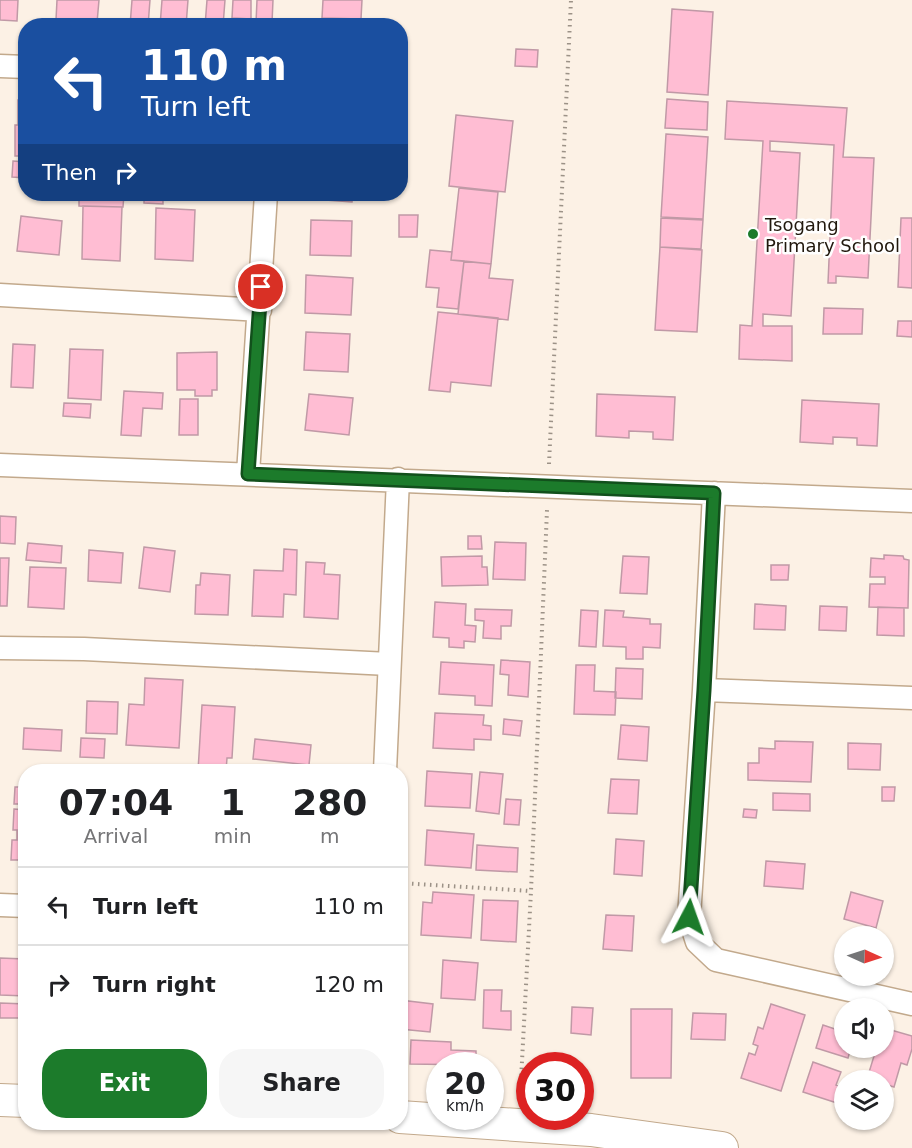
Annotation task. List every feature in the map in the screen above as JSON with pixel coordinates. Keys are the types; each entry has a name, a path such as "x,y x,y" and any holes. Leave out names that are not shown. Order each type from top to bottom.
{"street":[{"path":"0,66 18,67"},
{"path":"248,474 266,201"},
{"path":"0,295 260,310"},
{"path":"0,465 912,501"},
{"path":"385,764 398,479"},
{"path":"714,493 689,917 697,942 716,960 912,1004"},
{"path":"0,648 84,649 389,664"},
{"path":"704,690 912,698"},
{"path":"0,905 18,906"},
{"path":"0,1100 18,1101"},
{"path":"408,1117 516,1124"},
{"path":"591,1130 723,1148"}],"path":[{"path":"522,1052 572,0"},
{"path":"408,883 531,891"}],"building":[{"path":"0,0 18,0 17,21 0,20"},
{"path":"57,0 99,0 97,18 56,18"},
{"path":"132,0 150,0 149,18 131,18"},
{"path":"162,0 188,0 187,18 161,18"},
{"path":"207,0 225,0 224,18 206,18"},
{"path":"233,0 251,0 251,18 232,18"},
{"path":"257,0 273,0 272,18 256,18"},
{"path":"323,0 362,0 361,18 322,18"},
{"path":"672,9 713,12 708,95 667,92"},
{"path":"516,49 538,50 537,67 515,66"},
{"path":"667,99 708,102 707,130 665,128"},
{"path":"727,101 847,108 843,157 874,158 868,278 836,276 836,283 828,283 834,145 770,141 770,151 800,153 791,316 763,314 763,326 792,326 792,361 739,359 740,325 752,326 763,141 725,139"},
{"path":"456,115 513,121 505,192 449,186"},
{"path":"15,125 18,125 18,156 15,156"},
{"path":"666,134 708,137 703,219 661,217"},
{"path":"13,161 18,161 18,177 12,177"},
{"path":"459,188 498,192 491,264 451,260"},
{"path":"79,201 123,201 123,207 79,206"},
{"path":"144,201 163,201 163,204 144,203"},
{"path":"83,206 122,207 120,261 82,259"},
{"path":"156,208 195,210 193,261 155,259"},
{"path":"399,215 418,215 417,237 399,237"},
{"path":"21,216 62,221 59,255 17,251"},
{"path":"661,218 703,220 701,249 660,247"},
{"path":"901,218 912,218 912,288 898,287"},
{"path":"311,220 352,221 351,256 310,255"},
{"path":"660,247 702,250 697,332 655,330"},
{"path":"430,250 452,252 451,260 464,261 458,309 437,307 439,288 426,287"},
{"path":"464,261 491,264 489,278 513,280 508,320 458,314"},
{"path":"306,275 353,278 351,315 305,313"},
{"path":"824,308 863,309 862,334 823,334"},
{"path":"438,312 498,318 491,386 451,382 450,392 429,390"},
{"path":"898,321 912,321 912,337 897,336"},
{"path":"306,332 350,334 348,372 304,370"},
{"path":"13,344 35,345 33,388 11,387"},
{"path":"70,349 103,350 101,400 68,398"},
{"path":"217,352 217,390 212,390 212,396 195,396 195,390 177,390 177,353"},
{"path":"124,391 163,393 162,409 143,408 141,436 121,435"},
{"path":"309,394 353,398 349,435 305,430"},
{"path":"597,394 675,397 673,440 653,439 653,432 629,431 629,438 596,436"},
{"path":"180,399 198,399 198,435 179,435"},
{"path":"802,400 879,404 877,446 857,445 857,438 833,437 833,444 800,442"},
{"path":"64,403 91,404 90,418 63,416"},
{"path":"0,516 16,517 15,544 0,543"},
{"path":"468,536 481,536 482,549 468,549"},
{"path":"495,542 526,543 525,580 493,579"},
{"path":"28,543 62,546 61,563 26,560"},
{"path":"144,547 175,551 170,592 139,588"},
{"path":"284,549 297,550 296,595 284,594 283,617 252,616 254,570 283,571"},
{"path":"89,550 123,553 121,583 88,581"},
{"path":"884,555 903,556 904,559 909,560 908,608 869,607 870,584 885,584 885,577 870,577 871,558 884,559"},
{"path":"482,556 482,567 487,567 488,585 442,586 441,557"},
{"path":"623,556 649,557 647,594 620,593"},
{"path":"0,558 9,558 7,606 0,606"},
{"path":"306,562 325,563 324,574 340,575 338,619 304,617"},
{"path":"771,565 789,565 788,580 771,580"},
{"path":"30,567 66,568 64,609 28,607"},
{"path":"201,573 230,575 228,615 195,614 196,585 200,585"},
{"path":"435,602 466,604 465,625 476,626 475,642 464,641 464,648 449,647 449,638 433,637"},
{"path":"755,604 786,606 785,630 754,629"},
{"path":"820,606 847,607 846,631 819,630"},
{"path":"878,607 904,608 904,636 877,635"},
{"path":"475,609 512,610 511,626 501,626 501,639 483,638 484,621 475,620"},
{"path":"581,610 598,611 596,647 579,646"},
{"path":"605,610 624,611 623,617 650,619 650,624 661,624 660,648 643,647 643,659 626,659 626,647 603,646"},
{"path":"501,660 530,662 528,697 508,695 509,675 500,674"},
{"path":"441,662 494,665 492,706 475,705 475,696 439,694"},
{"path":"576,665 595,665 594,691 616,692 615,715 574,714"},
{"path":"616,668 643,669 642,699 615,698"},
{"path":"145,678 183,680 179,748 126,745 129,704 144,705"},
{"path":"87,701 118,702 117,734 86,733"},
{"path":"202,705 235,707 232,758 227,758 227,764 198,764"},
{"path":"435,713 484,715 483,725 491,726 491,740 474,739 474,750 433,748"},
{"path":"504,719 522,721 520,736 503,734"},
{"path":"621,725 649,727 647,761 618,759"},
{"path":"24,728 62,730 61,751 23,749"},
{"path":"81,738 105,739 104,758 80,757"},
{"path":"255,739 311,745 309,764 253,759"},
{"path":"775,741 813,742 811,782 748,780 748,763 759,763 759,748 775,749"},
{"path":"848,743 881,744 880,770 848,769"},
{"path":"427,771 472,774 470,808 425,806"},
{"path":"480,772 503,774 499,814 476,811"},
{"path":"611,779 639,780 637,814 608,813"},
{"path":"15,787 18,787 18,804 14,804"},
{"path":"882,787 895,787 894,801 882,801"},
{"path":"773,793 810,794 810,811 773,810"},
{"path":"506,799 521,800 519,825 504,824"},
{"path":"14,809 18,809 18,860 11,860 12,840 17,840 17,830 13,830"},
{"path":"744,809 757,810 756,818 743,817"},
{"path":"427,830 474,834 471,868 425,865"},
{"path":"616,839 644,841 642,876 614,874"},
{"path":"477,845 518,848 517,872 476,870"},
{"path":"766,861 805,864 803,889 764,886"},
{"path":"433,892 474,895 471,938 421,935 423,902 432,903"},
{"path":"851,892 883,901 877,926 844,919"},
{"path":"483,900 518,901 516,942 481,940"},
{"path":"606,915 634,916 632,951 603,949"},
{"path":"0,958 18,959 18,996 0,995"},
{"path":"443,960 478,963 475,1000 441,998"},
{"path":"484,990 502,990 501,1011 511,1011 511,1030 483,1028"},
{"path":"408,1001 433,1004 430,1032 408,1030"},
{"path":"0,1003 18,1004 18,1018 0,1018"},
{"path":"771,1004 805,1015 781,1091 741,1078 749,1053 755,1055 758,1046 753,1044 758,1027 763,1029"},
{"path":"572,1007 593,1008 591,1035 571,1033"},
{"path":"631,1009 672,1009 671,1078 631,1078"},
{"path":"693,1013 726,1014 725,1040 691,1039"},
{"path":"823,1025 834,1029 834,1054 816,1048"},
{"path":"894,1031 912,1036 912,1049 907,1065 901,1063 894,1087 894,1070 870,1070 873,1058 894,1058"},
{"path":"411,1040 451,1042 451,1050 476,1051 426,1052 426,1064 410,1064"},
{"path":"813,1062 835,1070 834,1102 803,1092"}],"place":[{"name":"Tsogang Primary School","path":"753,234"}],"route":[{"path":"261,287 248,474 714,493 689,917"}]}
